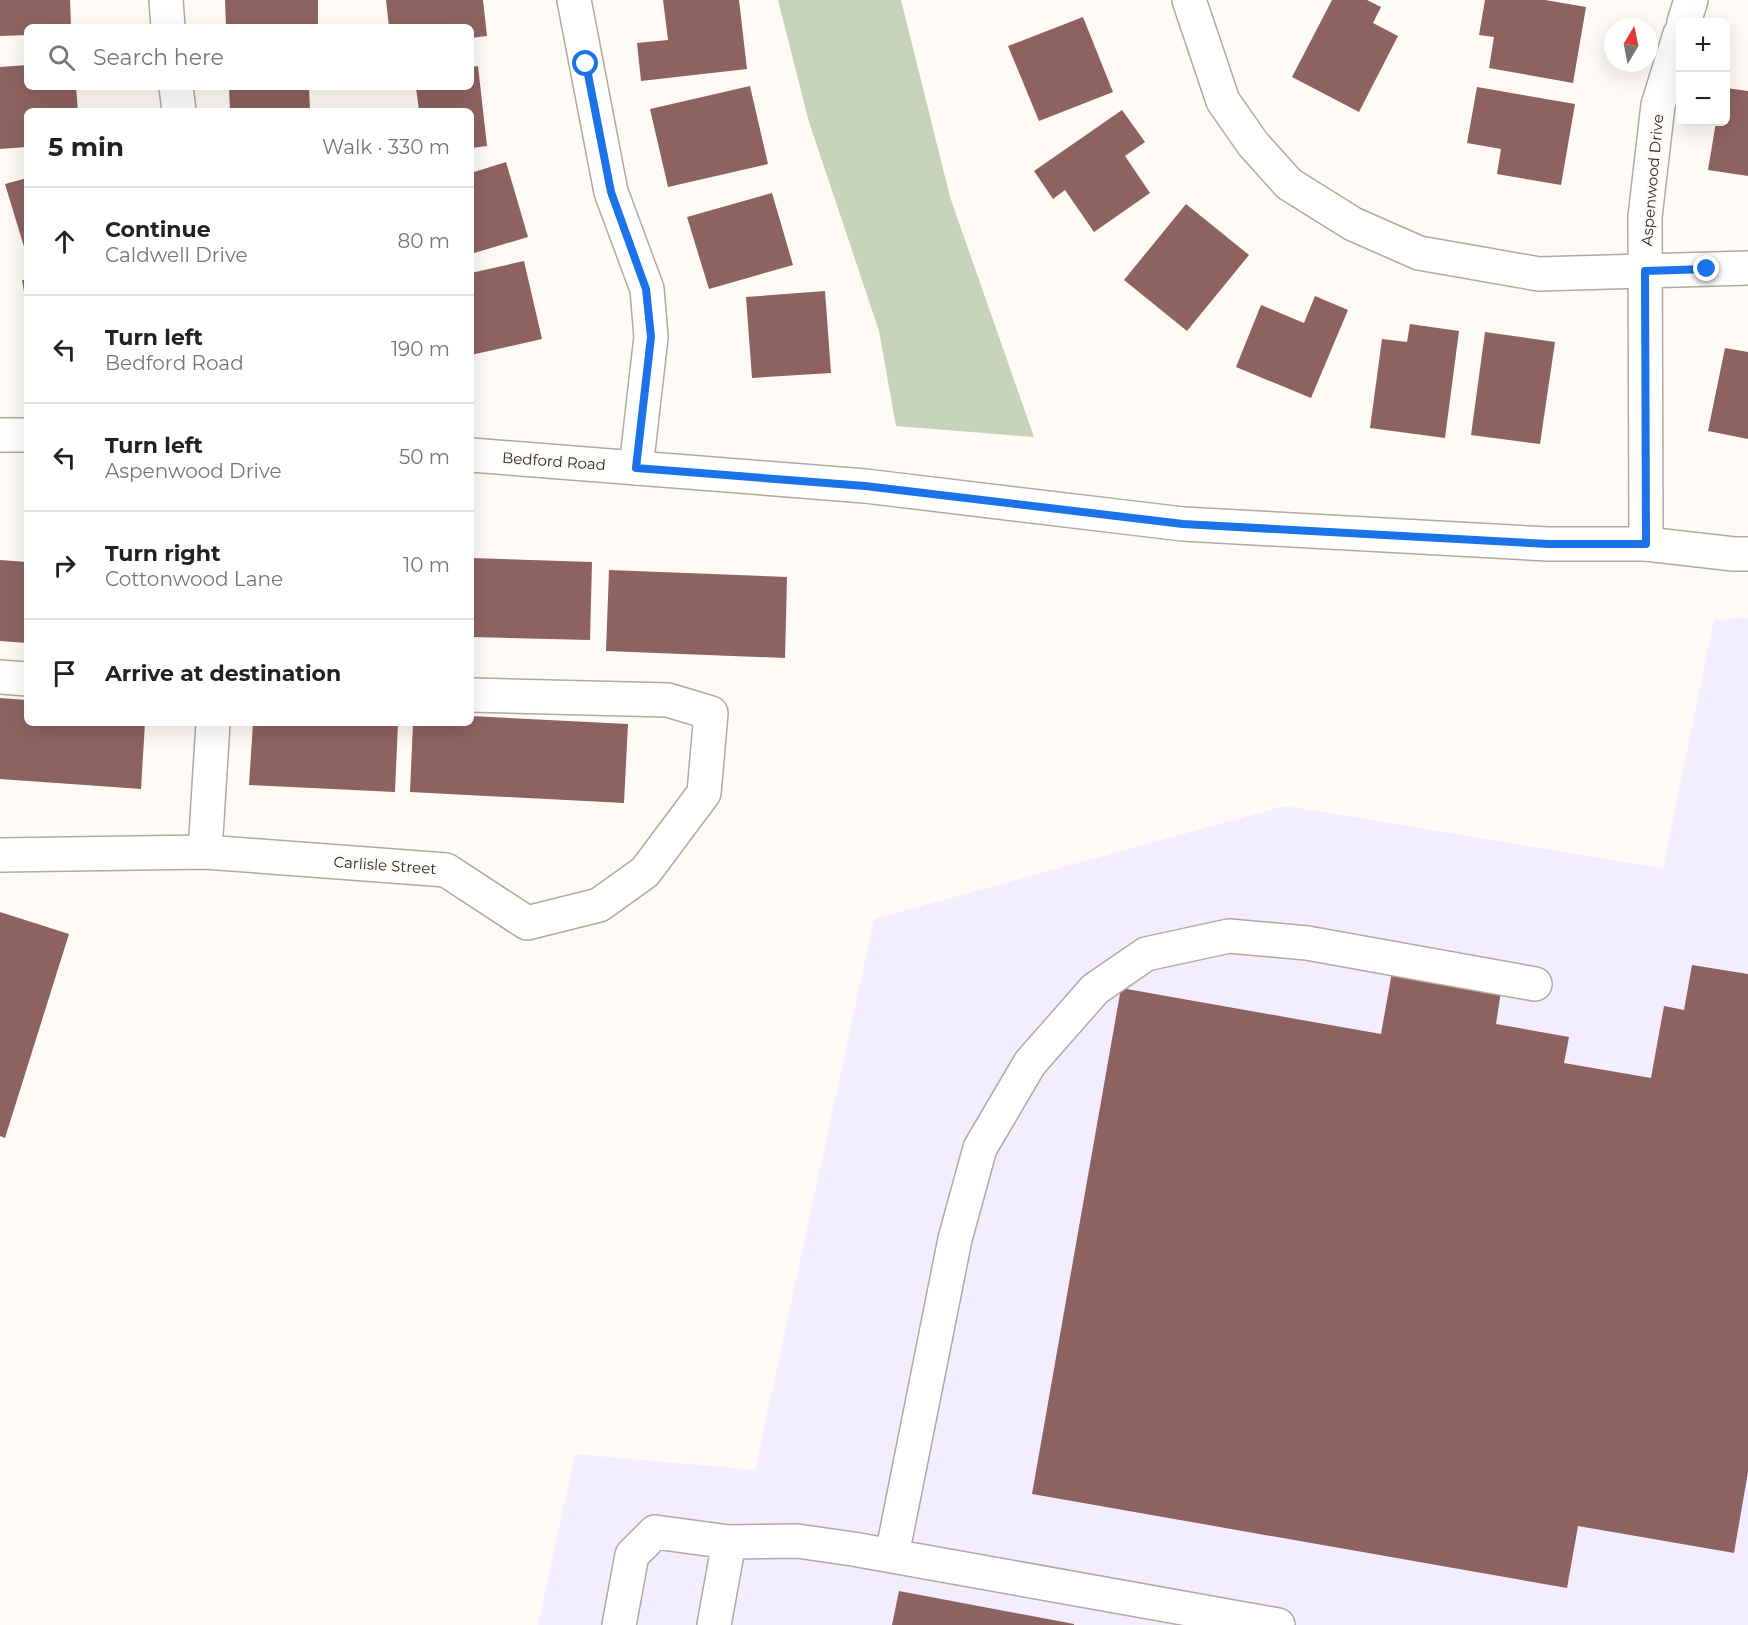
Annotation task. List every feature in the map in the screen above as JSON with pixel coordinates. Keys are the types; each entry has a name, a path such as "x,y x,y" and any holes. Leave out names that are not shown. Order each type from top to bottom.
{"street":[{"path":"166,0 168,24"},
{"path":"574,0 611,192 646,289 651,337 636,468"},
{"path":"1189,0 1223,101 1252,144 1289,184 1353,224 1419,253 1539,274 1748,268"},
{"path":"1685,18 1691,0"},
{"name":"Aspenwood Drive","path":"1646,544 1645,217 1658,105 1676,47"},
{"path":"176,90 179,108"},
{"path":"0,435 24,435"},
{"name":"Bedford Road","path":"474,455 865,486 1183,524 1548,544 1646,544 1748,554"},
{"path":"0,677 24,679"},
{"name":"Carlisle Street","path":"0,855 205,852 446,870 527,922 599,905 645,872 704,793 711,713 668,700 474,695"},
{"path":"205,852 213,726"},
{"path":"892,1555 955,1239 980,1148 1030,1063 1095,989 1146,954 1228,936 1307,943 1535,984"},
{"path":"620,1625 632,1555 655,1533 729,1542 797,1541 892,1555 1278,1625"},
{"path":"714,1625 729,1542"}],"shaded area":[{"path":"1748,618 1748,1625 538,1625 575,1454 755,1470 874,919 1285,806 1663,868 1714,620"}],"green space":[{"path":"778,0 901,0 950,197 1034,437 896,426 879,331 809,122"}],"building":[{"path":"0,0 70,0 71,24 24,24 24,35 0,36"},
{"path":"225,0 318,0 318,24 226,24"},
{"path":"386,0 483,0 487,36 474,38 474,24 389,24"},
{"path":"663,0 739,0 747,69 641,81 637,43 668,40"},
{"path":"1332,0 1367,0 1381,7 1373,23 1398,36 1359,112 1292,77"},
{"path":"1485,0 1545,0 1586,7 1573,83 1489,68 1494,37 1479,35"},
{"path":"1083,17 1113,92 1039,121 1008,46"},
{"path":"24,65 24,90 76,90 78,108 24,108 24,147 0,149 0,67"},
{"path":"478,66 487,146 474,148 474,108 419,108 416,90 474,90 474,67"},
{"path":"750,86 768,164 668,187 650,109"},
{"path":"1477,87 1575,104 1561,185 1497,174 1501,149 1467,143"},
{"path":"1730,89 1748,91 1748,176 1708,170 1715,126 1730,126"},
{"path":"229,90 309,90 310,108 230,108"},
{"path":"1122,110 1145,142 1125,156 1150,193 1094,232 1065,190 1053,199 1034,171"},
{"path":"506,162 528,237 474,253 474,172"},
{"path":"24,179 24,247 5,184"},
{"path":"772,193 793,265 709,289 687,217"},
{"path":"1186,204 1249,255 1187,331 1124,280"},
{"path":"524,261 542,339 474,354 474,272"},
{"path":"825,291 831,373 752,378 746,297"},
{"path":"1315,296 1348,310 1311,398 1236,367 1261,305 1304,323"},
{"path":"1410,324 1459,331 1445,438 1370,428 1382,339 1407,342"},
{"path":"1485,332 1555,342 1540,444 1471,435"},
{"path":"1725,348 1748,352 1748,439 1708,431"},
{"path":"474,558 592,562 590,640 474,637"},
{"path":"0,560 24,562 24,643 0,641"},
{"path":"609,570 787,577 785,658 606,651"},
{"path":"0,698 24,700 24,726 145,726 141,789 0,779"},
{"path":"474,716 628,724 624,803 410,792 413,726 474,726"},
{"path":"253,726 398,726 395,792 249,785"},
{"path":"0,912 69,934 5,1138 0,1136"},
{"path":"1692,965 1748,974 1748,1472 1734,1553 1578,1526 1567,1588 1032,1494 1121,988 1381,1034 1392,972 1501,991 1496,1024 1569,1037 1564,1063 1651,1078 1664,1006 1684,1010"},
{"path":"899,1591 1074,1624 1074,1625 892,1625"}],"route":[{"path":"586,64 611,192 646,289 651,337 636,468 865,486 1183,524 1548,544 1646,544 1645,271 1707,269"}]}
